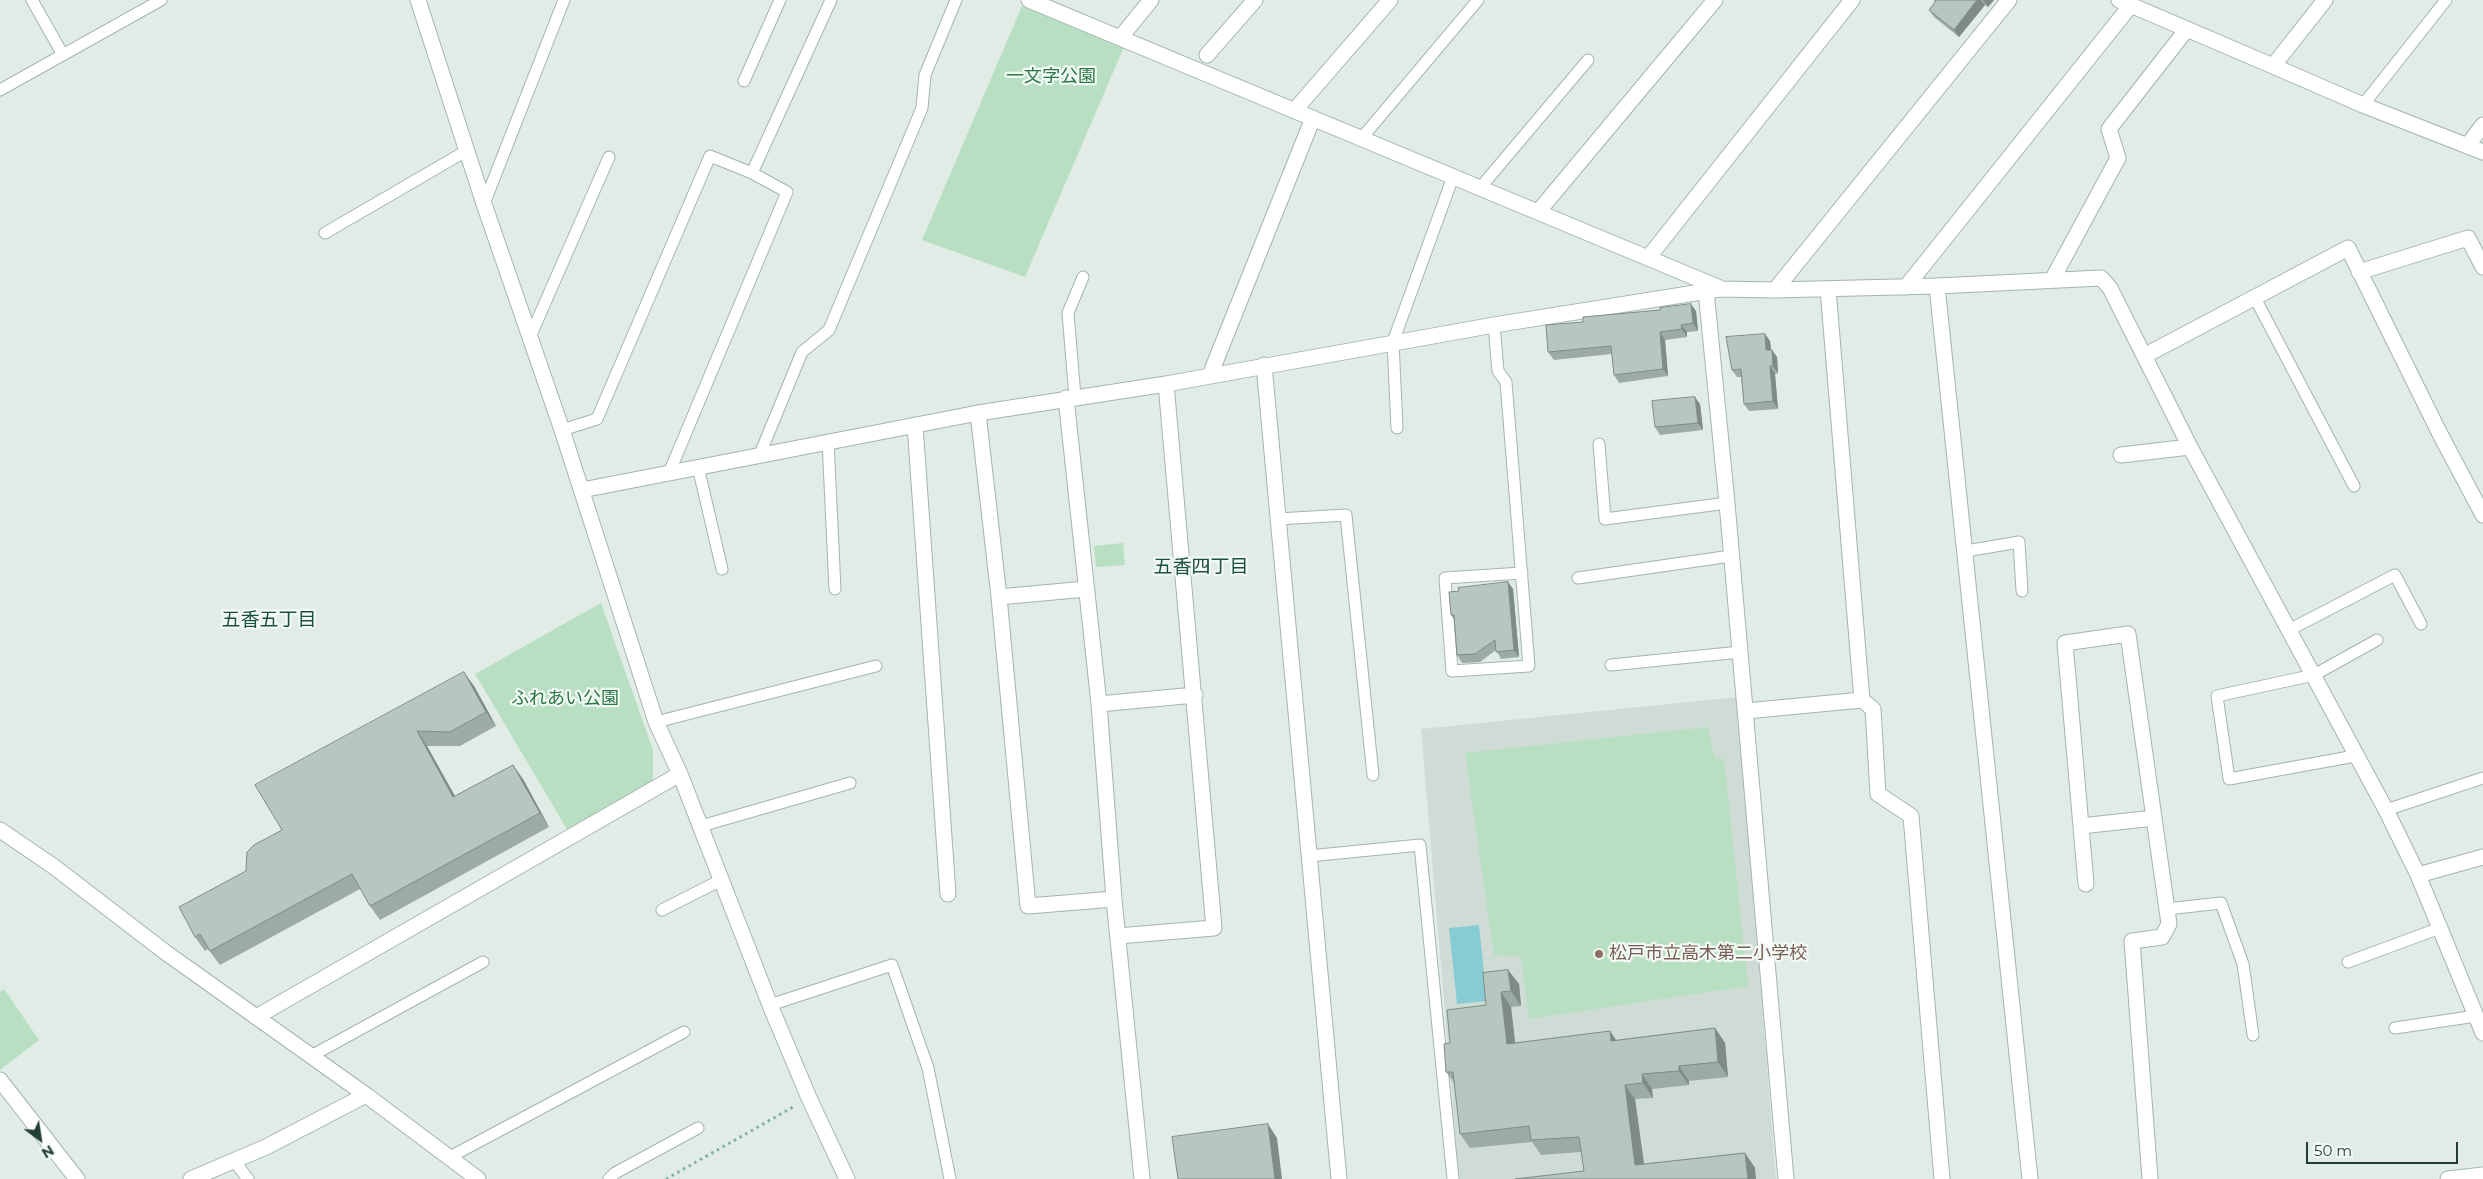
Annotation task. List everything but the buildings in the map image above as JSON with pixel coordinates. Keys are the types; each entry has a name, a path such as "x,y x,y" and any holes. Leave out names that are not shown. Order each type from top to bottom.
{"street":[{"path":"418,0 466,151 582,490 656,722 701,826 770,1006 809,1098 847,1179"},
{"path":"1029,0 1648,258 1713,290"},
{"path":"1120,38 1151,0"},
{"path":"1207,55 1255,0"},
{"path":"1294,111 1390,0"},
{"path":"1538,212 1715,0"},
{"path":"1648,258 1852,0"},
{"path":"1776,290 2008,0"},
{"path":"2273,66 2325,0"},
{"path":"1906,287 2125,3 2363,105 2483,152"},
{"path":"2052,280 2118,158 2109,129 2187,29"},
{"path":"1210,374 1313,118"},
{"path":"2467,146 2483,125"},
{"path":"2359,272 2468,238 2483,267"},
{"path":"2146,355 2348,248 2483,515"},
{"path":"582,490 978,413 1166,384 1210,374 1393,342 1713,290 1906,287 2101,278 2110,288 2146,355 2190,447 2314,675 2355,756 2386,810 2418,875 2483,1033"},
{"path":"1937,286 2030,1179"},
{"path":"1828,289 1862,700"},
{"path":"1713,290 1731,556 1786,1179"},
{"path":"1264,365 1339,1179"},
{"path":"1118,936 1214,928 1195,695 1166,384"},
{"path":"1070,398 1086,589 1099,704 1114,899 1142,1179"},
{"path":"978,413 999,598 1028,906 1114,899"},
{"path":"915,425 948,894"},
{"path":"2121,455 2190,447"},
{"path":"999,598 1086,589"},
{"path":"2086,884 2065,643 2128,634 2169,924 2162,937 2132,941 2150,1179"},
{"path":"1099,704 1195,695"},
{"path":"1746,711 1862,700 1873,709 1878,794 1911,816 1942,1179"},
{"path":"256,1017 680,774"},
{"path":"2081,826 2154,818"},
{"path":"0,830 53,866 165,952 366,1095 478,1179"},
{"path":"2418,875 2483,857"},
{"path":"0,1080 77,1179"},
{"path":"191,1179 266,1147 366,1095"},
{"path":"2448,1179 2483,1175"}],"lane":[{"path":"32,0 63,55"},
{"path":"0,90 161,0"},
{"path":"484,204 564,0"},
{"path":"744,80 780,0"},
{"path":"752,173 831,0"},
{"path":"760,454 802,352 829,330 922,108 925,75 956,0"},
{"path":"1361,139 1478,0"},
{"path":"2363,105 2446,0"},
{"path":"1480,188 1588,60"},
{"path":"325,232 466,151"},
{"path":"562,430 597,419 710,156 752,173 787,192 669,473"},
{"path":"530,337 609,157"},
{"path":"1397,428 1393,342 1453,177"},
{"path":"1070,398 1068,313 1083,277"},
{"path":"2255,298 2354,486"},
{"path":"1494,325 1498,372 1506,382 1522,573 1529,666 1452,672 1445,578 1522,573"},
{"path":"828,441 835,590"},
{"path":"1599,444 1605,520 1727,503"},
{"path":"698,467 722,569"},
{"path":"1278,519 1346,515 1373,775"},
{"path":"1966,551 2019,542 2022,591"},
{"path":"1578,578 1731,556"},
{"path":"2289,630 2394,575 2421,624"},
{"path":"2355,756 2229,779 2217,696 2314,675 2376,640"},
{"path":"1611,665 1740,652"},
{"path":"656,722 876,666"},
{"path":"2386,810 2483,778"},
{"path":"701,826 850,782"},
{"path":"1309,856 1420,845 1453,1179"},
{"path":"662,910 721,880"},
{"path":"2167,909 2221,903 2243,964 2253,1035"},
{"path":"2348,962 2440,928"},
{"path":"311,1056 483,962"},
{"path":"770,1006 892,965 928,1068 950,1179"},
{"path":"2395,1028 2476,1016"},
{"path":"448,1158 684,1032"},
{"path":"609,1179 615,1173 698,1128"},
{"path":"234,1161 248,1179"}],"path":[{"path":"666,1179 809,1098"}],"shaded area":[{"name":"松戸市立高木第二小学校","path":"1738,697 1776,1179 1459,1179 1421,729"}],"green space":[{"name":"一文字公園","path":"1022,6 1124,47 1025,277 922,240"},
{"path":"1123,543 1125,565 1096,567 1094,546"},
{"name":"ふれあい公園","path":"601,603 653,750 653,781 568,831 475,674"},
{"path":"1708,727 1714,757 1724,759 1748,986 1529,1019 1521,956 1494,955 1465,753"},
{"path":"4,989 39,1040 0,1070 0,992"}],"water":[{"path":"1479,925 1487,1001 1457,1004 1449,928"}],"place":[{"name":"松戸市立高木第二小学校","path":"1599,954"}],"district":[{"name":"五香四丁目","path":"1201,567"},
{"name":"五香五丁目","path":"269,620"}]}
